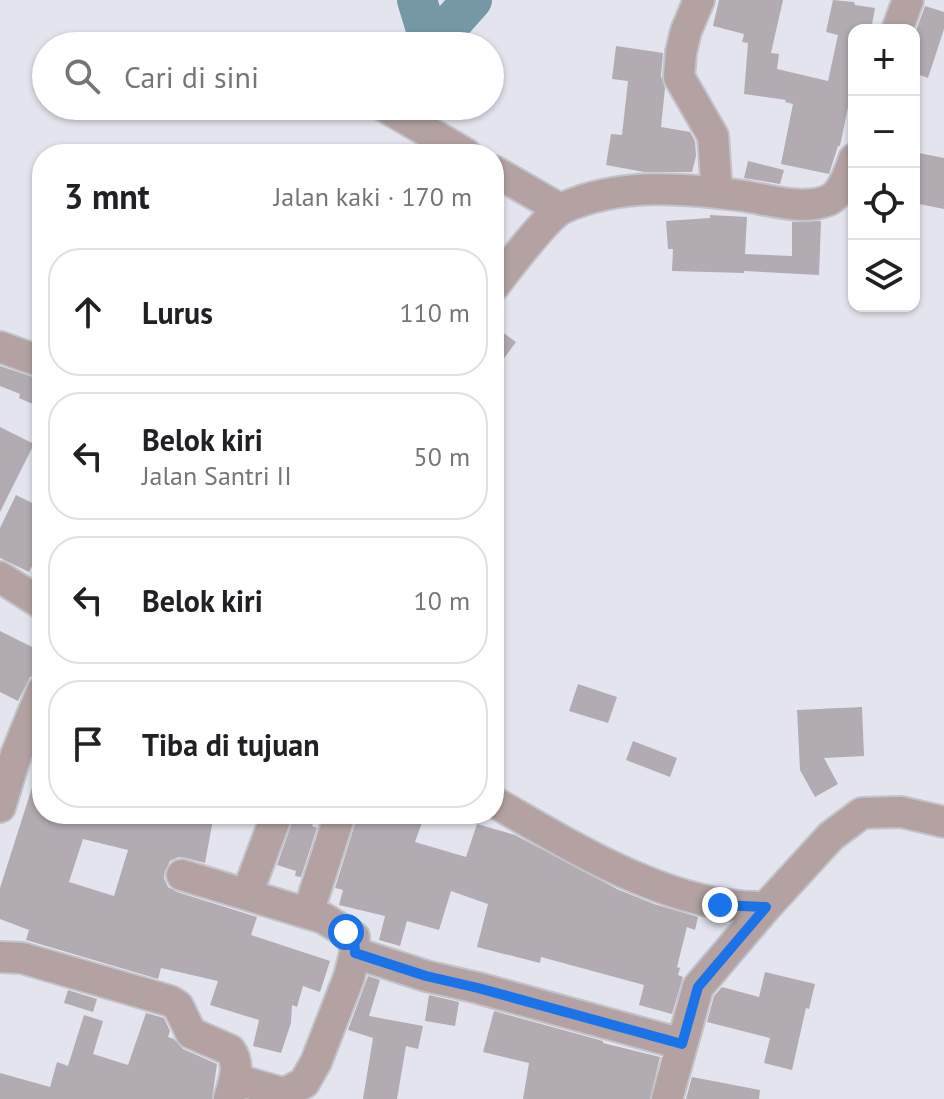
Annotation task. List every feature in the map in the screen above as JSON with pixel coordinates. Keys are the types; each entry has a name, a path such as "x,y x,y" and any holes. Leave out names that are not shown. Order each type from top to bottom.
{"street":[{"path":"699,0 686,31 679,77 713,136 717,193"},
{"path":"899,24 908,0"},
{"path":"408,120 449,144"},
{"path":"504,273 560,209 620,190 717,193 813,206 833,198 846,181 851,168"},
{"path":"504,177 560,209"},
{"path":"0,347 32,358"},
{"path":"0,577 32,598"},
{"path":"0,807 8,752 32,709"},
{"path":"504,808 579,852 671,890 720,905 766,907"},
{"path":"667,1099 698,987 831,836 862,813 901,812 944,822"},
{"path":"247,894 273,824"},
{"path":"308,913 337,824"},
{"path":"0,957 22,958 170,1001 178,1006 191,1033 230,1050 236,1067 232,1089 287,1092 304,1083 316,1062 349,977 355,953 354,937 323,918 182,875"},
{"path":"355,953 426,976 682,1044"}],"building":[{"path":"719,0 783,0 771,53 779,54 777,69 828,81 838,35 826,32 833,0 875,8 872,24 848,24 848,107 840,146 829,174 781,164 793,104 786,100 744,94 748,43 742,42 744,34 713,26"},
{"path":"925,6 944,12 944,29 928,78 920,75 918,24"},
{"path":"616,46 663,53 661,76 665,88 661,127 690,132 695,141 696,156 692,172 644,172 606,165 611,134 622,135 628,81 612,79"},
{"path":"920,153 944,158 944,209 920,204"},
{"path":"748,161 784,170 780,184 744,178"},
{"path":"710,215 747,217 745,254 792,256 792,222 821,221 819,275 672,271 673,249 668,249 666,221 710,218"},
{"path":"504,333 516,342 504,358"},
{"path":"0,366 32,377 32,404 19,398 20,394 0,386"},
{"path":"0,427 32,443 32,448 0,512"},
{"path":"16,495 32,503 32,566 29,572 0,558 0,528"},
{"path":"0,631 32,647 32,676 18,701 0,692"},
{"path":"578,684 617,697 608,723 569,711"},
{"path":"862,707 864,756 824,758 838,784 815,797 800,770 797,710"},
{"path":"633,741 677,758 670,777 626,760"},
{"path":"32,788 32,824 212,824 205,863 179,857 170,861 164,878 168,887 257,917 251,935 330,961 320,992 303,986 297,1007 292,1005 291,1023 281,1053 253,1046 259,1020 210,1005 218,981 161,968 158,979 26,940 29,930 0,919 0,888","holes":["83,839 128,850 114,896 69,882"]},
{"path":"291,824 313,824 317,828 301,877 295,876 296,871 277,865"},
{"path":"355,824 421,824 415,842 466,857 477,824 515,835 617,889 698,917 695,930 687,927 677,967 680,968 678,975 683,977 672,1014 639,1005 644,985 541,957 540,963 477,947 488,904 451,891 439,930 407,921 400,946 379,940 385,916 339,905 343,890 335,888"},
{"path":"765,972 815,984 809,1009 806,1008 792,1070 764,1063 770,1038 707,1022 714,996 722,987 759,997"},
{"path":"368,976 380,980 369,1016 423,1026 418,1049 406,1046 397,1099 363,1099 373,1038 348,1030"},
{"path":"68,990 97,999 93,1012 64,1003"},
{"path":"429,995 459,1002 455,1026 425,1021"},
{"path":"494,1011 660,1057 650,1099 523,1099 529,1063 483,1052"},
{"path":"146,1013 164,1018 170,1031 168,1037 183,1049 217,1064 212,1099 0,1099 0,1073 50,1087 57,1062 68,1066 84,1015 103,1021 93,1054 128,1065"},
{"path":"692,1077 760,1090 759,1099 686,1099"}],"waterway":[{"path":"417,0 427,32"},
{"path":"443,32 472,0"}],"route":[{"path":"346,932 354,937 355,953 426,976 682,1044 698,987 766,907 720,905"}]}
